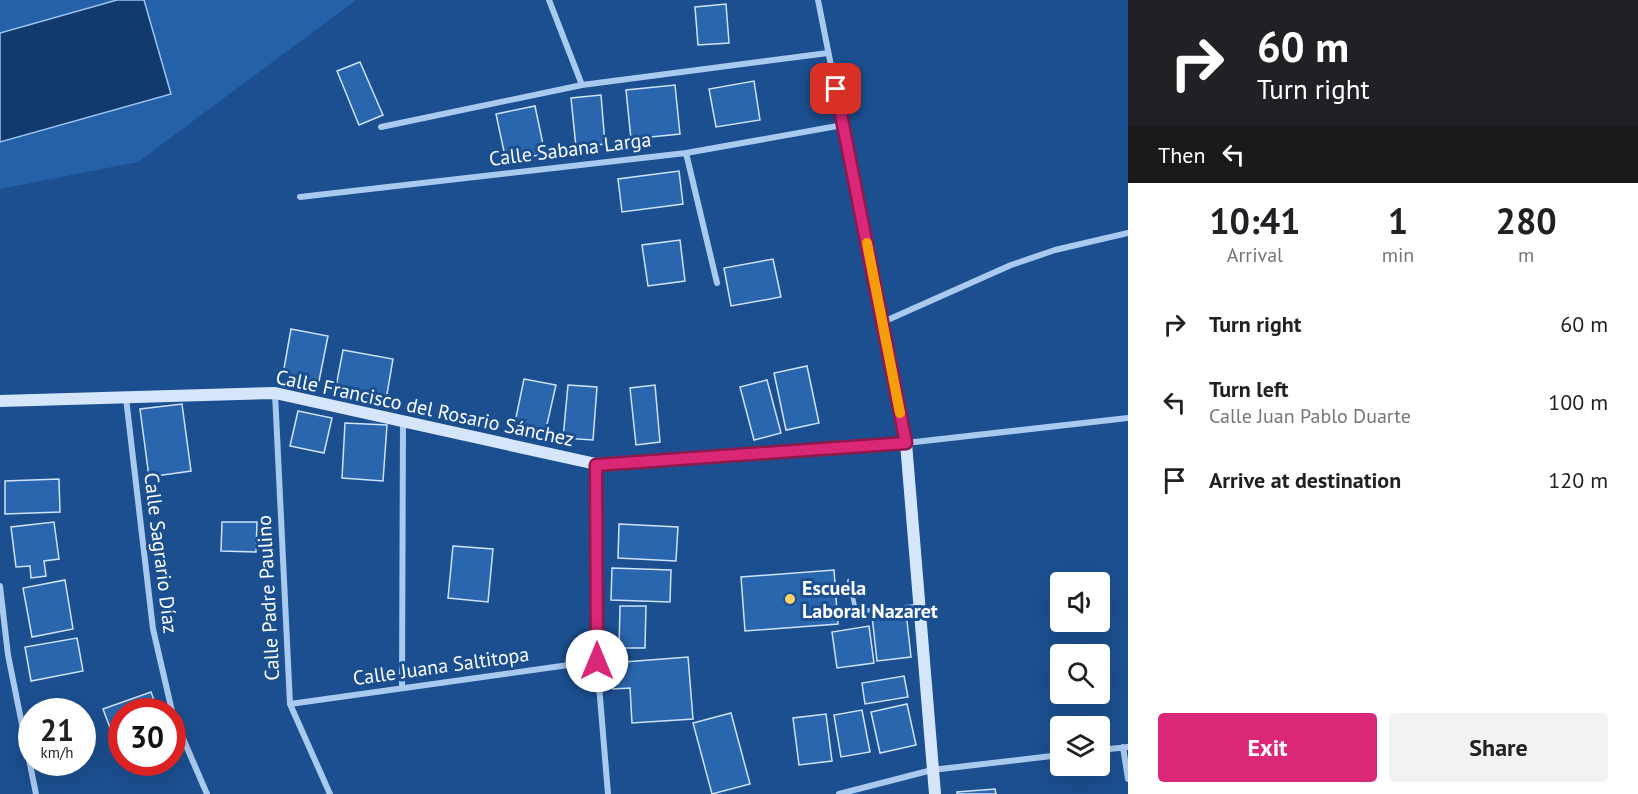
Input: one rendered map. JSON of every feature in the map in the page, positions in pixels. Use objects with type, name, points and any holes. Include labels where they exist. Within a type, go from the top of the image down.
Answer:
[{"type":"street","points":[[549,0],[582,85]]},
{"type":"street","points":[[818,0],[906,443],[935,794]]},
{"type":"street","points":[[381,127],[582,85],[828,53]]},
{"type":"street","name":"Calle Sabana Larga","points":[[300,197],[686,153],[843,125]]},
{"type":"street","points":[[686,153],[717,283]]},
{"type":"street","points":[[882,322],[1011,265],[1054,250],[1128,233]]},
{"type":"street","name":"Calle Francisco del Rosario Sánchez","points":[[0,401],[275,393],[596,465],[906,443],[1128,418]]},
{"type":"street","name":"Calle Padre Paulino","points":[[275,393],[290,704],[330,794]]},
{"type":"street","name":"Calle Sagrario Díaz","points":[[126,397],[153,629],[169,698]]},
{"type":"street","points":[[402,687],[404,422]]},
{"type":"street","points":[[596,465],[597,661],[608,794]]},
{"type":"street","points":[[0,586],[8,655],[36,794]]},
{"type":"street","name":"Calle Juana Saltitopa","points":[[290,704],[597,661]]},
{"type":"street","name":"Calle Sagrario Díaz","points":[[186,745],[207,794]]},
{"type":"street","points":[[1110,749],[1126,747],[1128,779]]},
{"type":"street","points":[[839,794],[932,770],[1050,756]]},
{"type":"lane","points":[[849,581],[855,607],[861,611],[919,606]]},
{"type":"shaded area","points":[[0,0],[356,0],[138,162],[0,189]]},
{"type":"shaded area","points":[[117,0],[144,0],[171,94],[0,142],[0,33]]},
{"type":"building","points":[[726,4],[729,43],[698,45],[695,7]]},
{"type":"building","points":[[360,62],[383,115],[359,125],[337,71]]},
{"type":"building","points":[[754,81],[760,120],[716,127],[709,89]]},
{"type":"building","points":[[675,85],[680,134],[631,139],[626,90]]},
{"type":"building","points":[[601,95],[605,144],[576,147],[571,98]]},
{"type":"building","points":[[535,106],[545,154],[506,161],[496,114]]},
{"type":"building","points":[[679,171],[683,204],[622,212],[618,179]]},
{"type":"building","points":[[680,240],[685,281],[648,286],[642,245]]},
{"type":"building","points":[[773,259],[781,297],[731,306],[724,268]]},
{"type":"building","points":[[291,329],[328,336],[319,381],[283,374]]},
{"type":"building","points":[[343,350],[393,359],[386,400],[335,392]]},
{"type":"building","points":[[807,366],[819,423],[786,430],[774,373]]},
{"type":"building","points":[[524,379],[556,385],[545,433],[514,427]]},
{"type":"building","points":[[767,380],[781,433],[754,440],[740,387]]},
{"type":"building","points":[[568,385],[597,387],[593,440],[563,438]]},
{"type":"building","points":[[655,385],[660,442],[636,445],[630,388]]},
{"type":"building","points":[[182,404],[191,471],[149,477],[140,409]]},
{"type":"building","points":[[298,411],[332,418],[324,453],[290,446]]},
{"type":"building","points":[[345,423],[387,425],[383,481],[342,478]]},
{"type":"building","points":[[59,479],[60,512],[5,514],[5,481]]},
{"type":"building","points":[[54,522],[59,559],[44,561],[46,576],[31,578],[30,566],[16,567],[11,527]]},
{"type":"building","points":[[222,522],[257,522],[256,552],[221,551]]},
{"type":"building","points":[[619,524],[678,527],[676,561],[618,558]]},
{"type":"building","points":[[453,546],[493,549],[488,602],[448,598]]},
{"type":"building","points":[[612,568],[671,570],[670,602],[611,600]]},
{"type":"building","points":[[834,570],[838,624],[745,631],[741,577]]},
{"type":"building","points":[[65,580],[73,629],[32,637],[23,588]]},
{"type":"building","points":[[620,606],[646,606],[645,648],[619,648]]},
{"type":"building","points":[[906,612],[911,657],[877,661],[872,616]]},
{"type":"building","points":[[869,626],[874,663],[837,668],[832,632]]},
{"type":"building","points":[[77,638],[83,671],[31,681],[25,647]]},
{"type":"building","points":[[688,657],[693,719],[632,723],[630,688],[613,689],[611,663]]},
{"type":"building","points":[[904,676],[908,697],[865,704],[862,683]]},
{"type":"building","points":[[151,692],[153,698],[134,698]]},
{"type":"building","points":[[907,704],[916,745],[880,753],[871,712]]},
{"type":"building","points":[[108,707],[108,722],[103,709]]},
{"type":"building","points":[[862,710],[870,752],[841,757],[834,715]]},
{"type":"building","points":[[731,713],[750,784],[712,794],[693,723]]},
{"type":"building","points":[[826,714],[832,761],[799,765],[793,718]]},
{"type":"building","points":[[995,789],[996,794],[957,794],[957,792]]},
{"type":"slow traffic","points":[[867,243],[900,413]]},
{"type":"place","name":"Escuela Laboral Nazaret","points":[[790,599]]},
{"type":"route","points":[[597,661],[596,465],[906,443],[836,89]]}]
